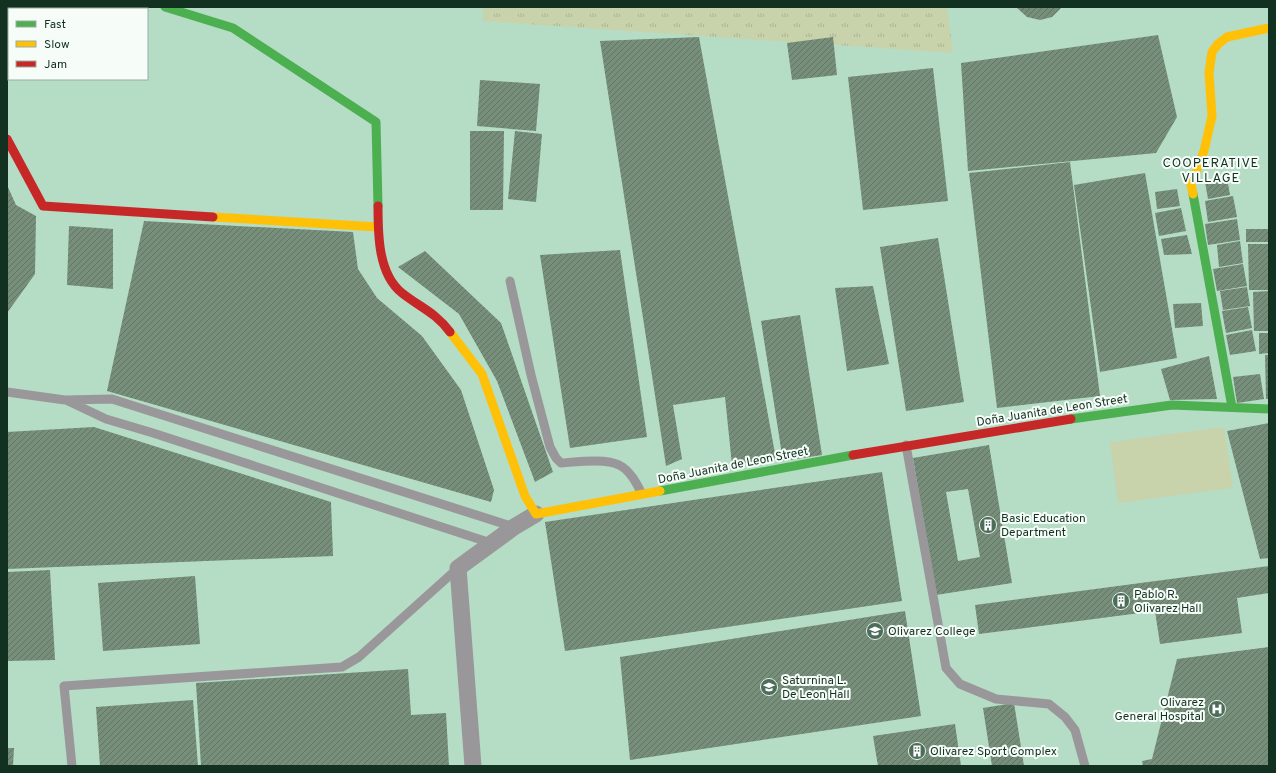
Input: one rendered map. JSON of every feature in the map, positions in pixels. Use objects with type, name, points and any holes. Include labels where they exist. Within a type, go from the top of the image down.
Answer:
[{"type":"street","points":[[165,7],[233,28],[376,122],[378,227],[384,265],[392,280],[401,292],[439,318],[482,374],[525,496],[536,514],[514,526],[458,568],[473,766]]},
{"type":"street","points":[[1232,407],[1191,185],[1204,155],[1212,114],[1209,69],[1213,51],[1227,37],[1269,28]]},
{"type":"street","points":[[7,139],[43,206],[378,227]]},
{"type":"street","name":"Doña Juanita de Leon Street","points":[[536,514],[906,445],[1172,405],[1269,409]]},
{"type":"lane","points":[[510,281],[531,375],[550,447],[556,458],[561,463],[604,462],[618,464],[637,484],[642,494]]},
{"type":"lane","points":[[7,392],[65,400],[112,399],[514,526]]},
{"type":"lane","points":[[65,400],[106,419],[491,543]]},
{"type":"lane","points":[[906,445],[946,668],[960,684],[996,699],[1049,704],[1065,716],[1075,730],[1085,766]]},
{"type":"lane","points":[[72,766],[64,686],[342,667],[360,656],[458,568]]},
{"type":"green space","points":[[483,7],[947,7],[953,53],[483,21]]},
{"type":"green space","points":[[1224,427],[1233,488],[1118,503],[1110,442]]},
{"type":"building","points":[[1016,7],[1062,7],[1052,17],[1040,20],[1027,17]]},
{"type":"building","points":[[1158,35],[1177,117],[1156,153],[968,171],[961,63]]},
{"type":"building","points":[[699,37],[776,459],[732,465],[725,397],[673,405],[682,459],[666,466],[600,41]]},
{"type":"building","points":[[833,37],[837,75],[792,80],[787,43]]},
{"type":"building","points":[[933,68],[948,201],[863,210],[848,77]]},
{"type":"building","points":[[480,80],[540,84],[536,131],[477,126]]},
{"type":"building","points":[[470,131],[504,131],[503,210],[470,210]]},
{"type":"building","points":[[515,131],[542,134],[536,202],[508,199]]},
{"type":"building","points":[[1070,162],[1100,396],[997,408],[969,173]]},
{"type":"building","points":[[1145,173],[1177,358],[1100,372],[1074,185]]},
{"type":"building","points":[[1227,178],[1230,195],[1208,199],[1205,182]]},
{"type":"building","points":[[7,185],[16,205],[36,216],[35,274],[7,313]]},
{"type":"building","points":[[1177,189],[1180,206],[1157,209],[1155,192]]},
{"type":"building","points":[[1233,196],[1237,217],[1208,222],[1205,201]]},
{"type":"building","points":[[1181,208],[1186,231],[1159,236],[1155,213]]},
{"type":"building","points":[[1237,219],[1240,240],[1208,245],[1205,224]]},
{"type":"building","points":[[144,221],[353,232],[358,269],[377,298],[422,336],[461,390],[494,490],[491,502],[107,391]]},
{"type":"building","points":[[69,226],[113,229],[113,289],[67,285]]},
{"type":"building","points":[[1246,229],[1269,229],[1269,242],[1246,242]]},
{"type":"building","points":[[1187,235],[1192,254],[1164,255],[1161,239]]},
{"type":"building","points":[[938,238],[964,402],[906,411],[880,247]]},
{"type":"building","points":[[1240,241],[1243,263],[1219,267],[1217,245]]},
{"type":"building","points":[[1248,244],[1269,244],[1269,290],[1249,290]]},
{"type":"building","points":[[620,250],[647,437],[570,448],[540,255]]},
{"type":"building","points":[[425,251],[501,323],[553,472],[535,482],[497,381],[459,314],[398,267]]},
{"type":"building","points":[[1243,264],[1247,286],[1217,291],[1213,269]]},
{"type":"building","points":[[873,286],[889,364],[847,371],[835,288]]},
{"type":"building","points":[[1247,287],[1250,306],[1223,310],[1220,291]]},
{"type":"building","points":[[1269,291],[1269,331],[1254,331],[1253,292]]},
{"type":"building","points":[[1201,303],[1203,326],[1175,328],[1173,304]]},
{"type":"building","points":[[1248,307],[1252,328],[1226,333],[1222,311]]},
{"type":"building","points":[[800,315],[822,455],[783,461],[761,321]]},
{"type":"building","points":[[1252,330],[1256,351],[1230,355],[1226,335]]},
{"type":"building","points":[[1259,333],[1269,333],[1269,353],[1259,354]]},
{"type":"building","points":[[1265,355],[1269,355],[1269,399],[1266,399]]},
{"type":"building","points":[[1209,356],[1217,399],[1170,400],[1161,369]]},
{"type":"building","points":[[1260,374],[1264,399],[1237,403],[1233,377]]},
{"type":"building","points":[[1269,423],[1269,558],[1260,559],[1227,431]]},
{"type":"building","points":[[94,427],[331,502],[333,556],[7,569],[7,432]]},
{"type":"building","name":"Basic Education Department","points":[[989,445],[1012,583],[936,595],[913,458]],"holes":[[[968,489],[980,557],[958,561],[946,492]]]},
{"type":"building","points":[[882,472],[902,601],[565,651],[545,522]]},
{"type":"building","name":"Pablo R. Olivarez Hall","points":[[1269,566],[1269,593],[1237,598],[1242,633],[1160,644],[1155,611],[979,634],[975,605]]},
{"type":"building","points":[[50,570],[55,660],[7,661],[7,572]]},
{"type":"building","points":[[195,576],[200,644],[103,651],[98,583]]},
{"type":"building","name":"Saturnina L. De Leon Hall","points":[[905,611],[921,716],[630,760],[620,657]]},
{"type":"building","name":"Olivarez General Hospital","points":[[1269,647],[1269,766],[1143,766],[1142,761],[1152,759],[1177,659]]},
{"type":"building","points":[[408,669],[411,715],[446,713],[449,766],[201,766],[196,683]]},
{"type":"building","points":[[193,700],[198,766],[100,766],[96,707]]},
{"type":"building","points":[[1014,703],[1024,766],[992,766],[983,708]]},
{"type":"building","name":"Olivarez Sport Complex","points":[[955,724],[961,766],[878,766],[873,736]]},
{"type":"building","points":[[7,748],[14,748],[13,766],[7,766]]},
{"type":"traffic: fast","points":[[165,7],[233,28],[376,122],[378,206]]},
{"type":"traffic: fast","points":[[1193,194],[1232,407]]},
{"type":"traffic: fast","points":[[1071,419],[1172,405],[1269,409]]},
{"type":"traffic: fast","points":[[660,491],[853,455]]},
{"type":"traffic: slow","points":[[1193,194],[1191,185],[1204,151],[1212,116],[1209,73],[1212,52],[1218,44],[1227,37],[1269,28]]},
{"type":"traffic: slow","points":[[213,217],[378,227]]},
{"type":"traffic: slow","points":[[450,332],[482,374],[525,496],[536,514],[660,491]]},
{"type":"traffic: jam","points":[[7,139],[43,206],[213,217]]},
{"type":"traffic: jam","points":[[378,206],[379,241],[384,265],[388,275],[394,285],[402,293],[433,315],[450,332]]},
{"type":"traffic: jam","points":[[853,455],[1071,419]]},
{"type":"place","name":"Basic Education Department","points":[[988,525]]},
{"type":"place","name":"Pablo R. Olivarez Hall","points":[[1121,601]]},
{"type":"place","name":"Olivarez College","points":[[875,631]]},
{"type":"place","name":"Saturnina L. De Leon Hall","points":[[769,687]]},
{"type":"place","name":"Olivarez General Hospital","points":[[1217,709]]},
{"type":"place","name":"Olivarez Sport Complex","points":[[917,751]]},
{"type":"district","name":"COOPERATIVE VILLAGE","points":[[1211,170]]}]
